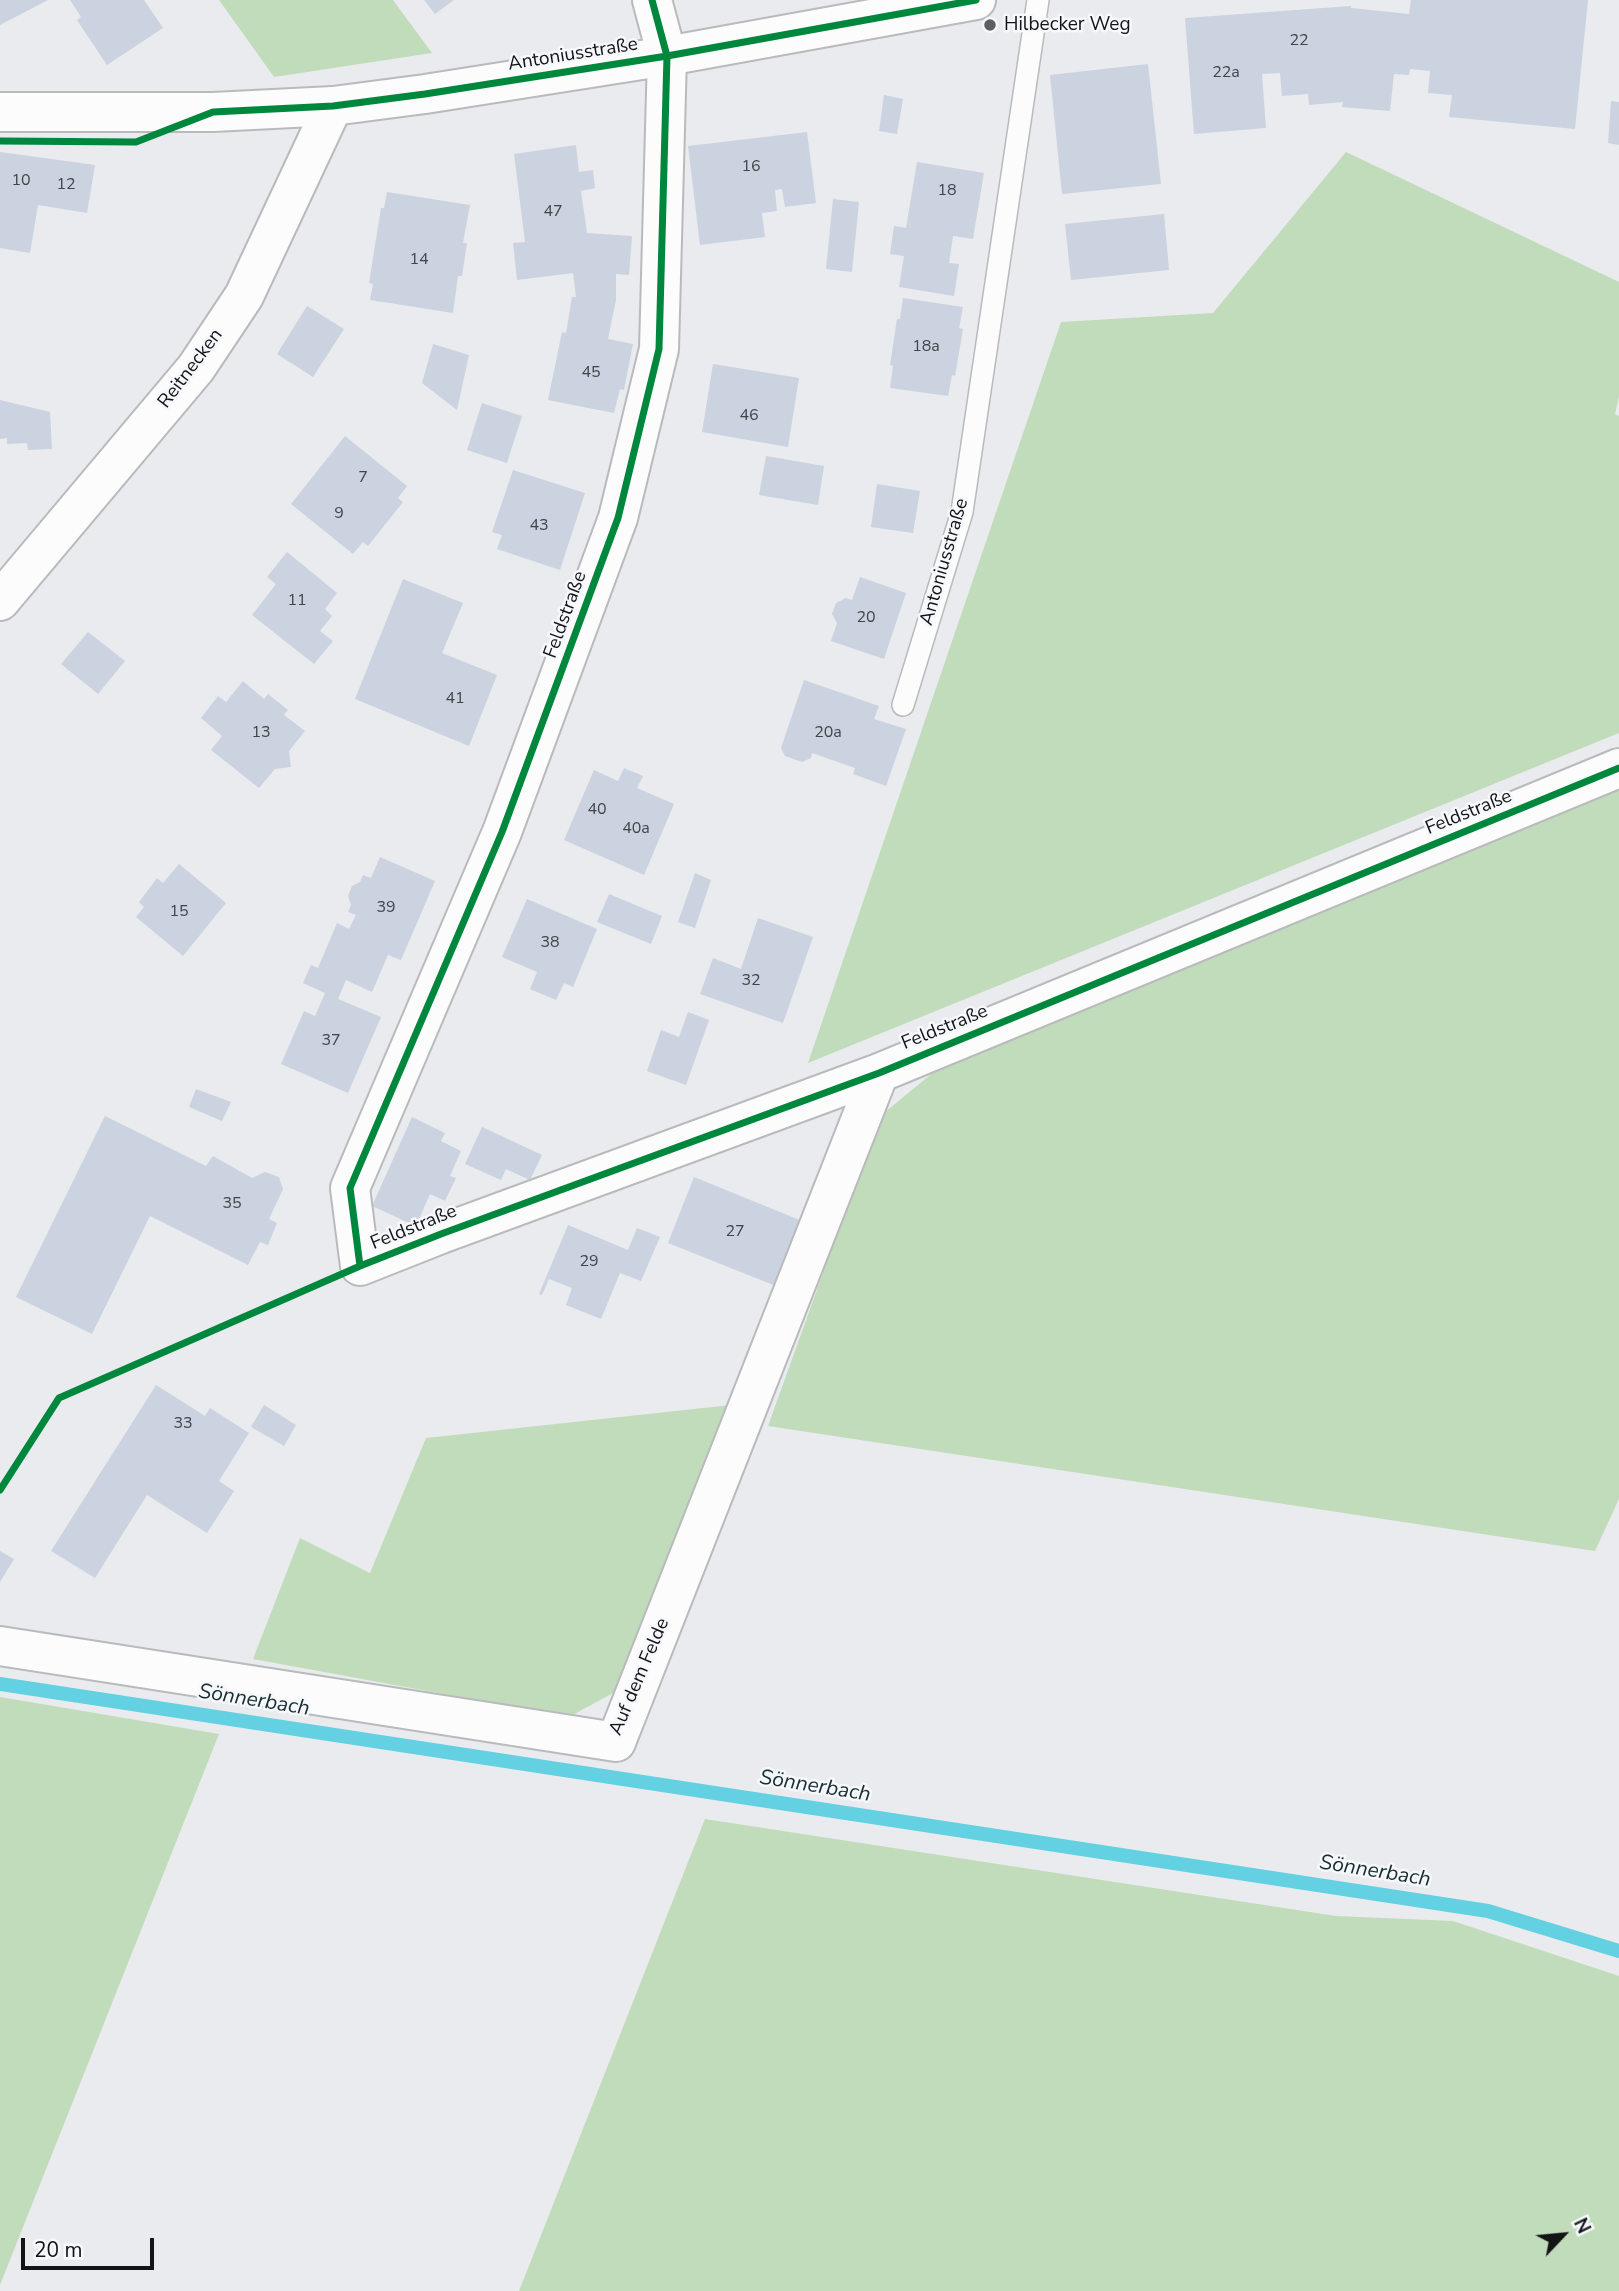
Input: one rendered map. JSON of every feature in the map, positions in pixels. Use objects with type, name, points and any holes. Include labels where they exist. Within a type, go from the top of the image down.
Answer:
[{"type":"street","points":[[652,0],[667,56]]},
{"type":"street","name":"Antoniusstraße","points":[[0,112],[213,112],[333,106],[667,56],[976,0]]},
{"type":"street","name":"Feldstraße","points":[[667,56],[659,349],[618,519],[502,832],[351,1188],[360,1266],[879,1073],[1619,768]]},
{"type":"street","name":"Reitnecken","points":[[0,601],[196,368],[244,296],[333,106]]},
{"type":"street","name":"Auf dem Felde","points":[[0,1646],[616,1742],[879,1073]]},
{"type":"lane","name":"Antoniusstraße","points":[[903,705],[962,512],[1038,0]]},
{"type":"green space","points":[[219,0],[393,0],[432,53],[274,77]]},
{"type":"green space","points":[[1346,152],[1619,282],[1619,396],[1615,414],[1619,416],[1619,733],[808,1063],[1061,322],[1213,313]]},
{"type":"green space","points":[[1619,785],[1619,1499],[1595,1551],[768,1426],[879,1117],[935,1071]]},
{"type":"green space","points":[[731,1405],[626,1686],[569,1717],[253,1659],[300,1538],[370,1573],[426,1438]]},
{"type":"green space","points":[[0,1697],[219,1734],[0,2285]]},
{"type":"green space","points":[[705,1819],[1336,1916],[1453,1921],[1619,1976],[1619,2291],[519,2291]]},
{"type":"building","points":[[0,0],[48,0],[0,25]]},
{"type":"building","points":[[70,0],[144,0],[163,28],[107,65],[77,20],[81,17]]},
{"type":"building","points":[[424,0],[454,0],[435,14]]},
{"type":"building","points":[[1411,0],[1588,0],[1575,129],[1449,117],[1452,95],[1428,93],[1430,71],[1410,69],[1409,75],[1394,74],[1390,111],[1342,107],[1343,102],[1309,105],[1308,94],[1282,96],[1280,73],[1262,74],[1266,128],[1194,134],[1185,18],[1351,6],[1409,14]]},
{"type":"building","points":[[1148,64],[1161,184],[1062,194],[1050,75]]},
{"type":"building","points":[[884,95],[903,99],[897,134],[879,131]]},
{"type":"building","points":[[1611,101],[1619,102],[1619,145],[1608,143]]},
{"type":"building","points":[[807,132],[816,203],[785,207],[782,189],[775,190],[777,211],[762,213],[765,237],[700,245],[688,146]]},
{"type":"building","points":[[576,145],[579,172],[593,170],[595,188],[581,191],[587,233],[632,236],[629,275],[616,274],[616,300],[608,339],[633,344],[624,390],[620,389],[614,413],[548,400],[562,332],[566,333],[572,297],[576,297],[573,273],[517,280],[513,243],[525,242],[514,154]]},
{"type":"building","points":[[0,152],[95,165],[87,213],[38,205],[30,253],[0,248]]},
{"type":"building","points":[[917,162],[984,173],[973,239],[953,236],[949,263],[959,264],[954,296],[899,287],[904,256],[890,254],[894,226],[906,228]]},
{"type":"building","points":[[387,192],[470,205],[463,243],[467,243],[462,276],[458,276],[453,313],[370,300],[373,284],[369,283],[381,208],[384,208]]},
{"type":"building","points":[[833,199],[859,202],[852,272],[826,269]]},
{"type":"building","points":[[1164,214],[1169,270],[1071,280],[1065,224]]},
{"type":"building","points":[[903,298],[963,307],[959,328],[963,329],[955,376],[952,375],[948,396],[890,388],[893,366],[890,365]]},
{"type":"building","points":[[307,306],[344,329],[313,377],[277,354]]},
{"type":"building","points":[[433,344],[469,355],[457,410],[422,383]]},
{"type":"building","points":[[713,364],[799,378],[788,447],[702,432]]},
{"type":"building","points":[[0,400],[50,412],[52,449],[28,450],[27,443],[7,444],[7,438],[0,439]]},
{"type":"building","points":[[482,403],[522,416],[507,463],[467,450]]},
{"type":"building","points":[[345,436],[407,486],[398,498],[403,502],[368,546],[363,542],[353,554],[291,504]]},
{"type":"building","points":[[766,456],[824,466],[818,505],[759,495]]},
{"type":"building","points":[[513,470],[585,493],[560,570],[497,549],[502,535],[492,532]]},
{"type":"building","points":[[877,484],[920,491],[913,533],[871,527]]},
{"type":"building","points":[[287,552],[337,593],[325,609],[332,616],[320,631],[333,641],[314,664],[252,615],[276,584],[267,577]]},
{"type":"building","points":[[860,577],[906,593],[884,659],[831,641],[837,623],[832,614],[836,603],[846,598],[852,600]]},
{"type":"building","points":[[403,579],[463,603],[442,653],[497,675],[469,746],[355,699]]},
{"type":"building","points":[[88,632],[125,661],[98,694],[61,664]]},
{"type":"building","points":[[804,680],[879,706],[874,719],[906,729],[886,786],[853,774],[855,768],[812,753],[811,758],[802,762],[785,756],[781,748]]},
{"type":"building","points":[[243,681],[264,699],[268,694],[288,710],[284,715],[305,731],[289,751],[291,767],[275,769],[259,788],[211,750],[222,736],[201,718],[218,696],[226,702]]},
{"type":"building","points":[[624,768],[643,776],[637,788],[674,804],[644,875],[564,840],[594,770],[618,781]]},
{"type":"building","points":[[380,857],[435,881],[401,960],[388,955],[372,992],[346,980],[338,999],[381,1017],[348,1093],[281,1064],[304,1011],[315,1016],[325,993],[303,983],[311,965],[318,968],[337,923],[349,929],[356,915],[348,912],[351,905],[348,896],[352,886],[360,882],[363,875],[371,878]]},
{"type":"building","points":[[179,864],[226,903],[183,956],[136,917],[144,907],[139,902],[157,878],[163,883]]},
{"type":"building","points":[[695,873],[711,880],[695,928],[678,922]]},
{"type":"building","points":[[609,894],[662,916],[651,944],[597,922]]},
{"type":"building","points":[[527,899],[597,929],[573,987],[564,983],[556,1000],[530,989],[537,972],[502,957]]},
{"type":"building","points":[[758,918],[813,937],[783,1023],[700,994],[713,958],[741,969]]},
{"type":"building","points":[[688,1012],[709,1020],[686,1085],[647,1071],[661,1030],[679,1037]]},
{"type":"building","points":[[196,1089],[231,1102],[222,1121],[189,1107]]},
{"type":"building","points":[[105,1116],[206,1166],[213,1156],[252,1178],[265,1172],[279,1177],[283,1189],[269,1219],[277,1223],[268,1245],[260,1242],[248,1265],[150,1216],[92,1334],[16,1297]]},
{"type":"building","points":[[412,1117],[445,1133],[441,1141],[461,1151],[450,1176],[456,1178],[445,1201],[430,1194],[416,1226],[372,1206]]},
{"type":"building","points":[[482,1127],[542,1155],[530,1180],[506,1169],[501,1180],[465,1164]]},
{"type":"building","points":[[694,1177],[802,1221],[776,1286],[668,1243]]},
{"type":"building","points":[[568,1225],[628,1250],[637,1228],[660,1237],[641,1281],[620,1273],[601,1319],[566,1305],[572,1288],[549,1279],[542,1295],[539,1294]]},
{"type":"building","points":[[156,1385],[205,1416],[210,1408],[249,1433],[219,1481],[234,1491],[207,1533],[147,1495],[95,1578],[51,1551]]},
{"type":"building","points":[[264,1405],[296,1425],[284,1446],[251,1427]]},
{"type":"building","points":[[0,1551],[14,1559],[0,1582]]},
{"type":"waterway","name":"Sönnerbach","points":[[0,1684],[1488,1911],[1619,1951]]},
{"type":"cycle path","points":[[360,1266],[350,1188],[502,832],[618,518],[659,349],[667,56],[652,0]]},
{"type":"cycle path","points":[[0,141],[136,142],[213,112],[333,106],[425,94],[667,56],[976,0]]},
{"type":"cycle path","points":[[0,1490],[59,1398],[360,1266],[879,1073],[1619,768]]},
{"type":"place","name":"Hilbecker Weg","points":[[990,25]]}]
